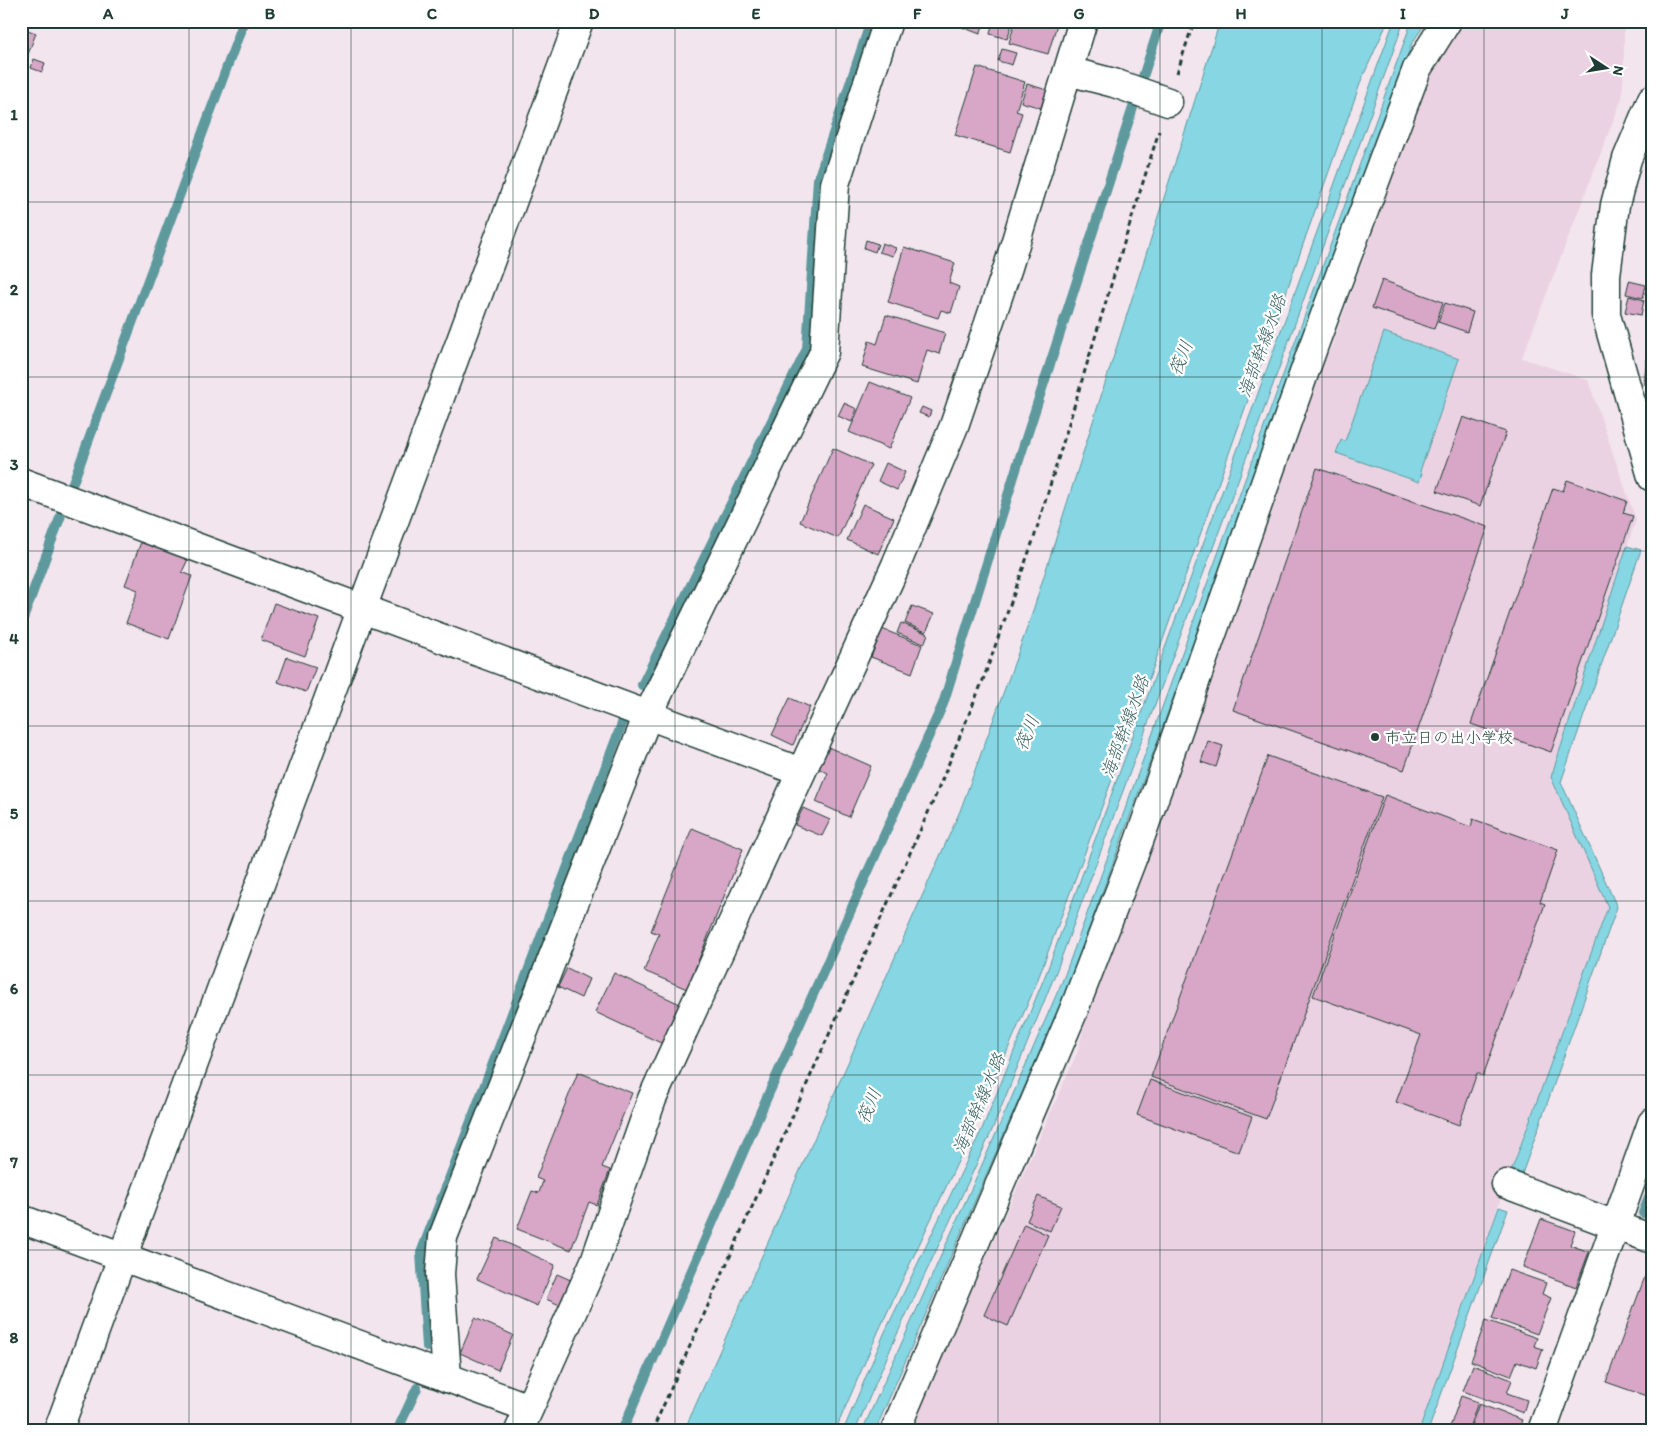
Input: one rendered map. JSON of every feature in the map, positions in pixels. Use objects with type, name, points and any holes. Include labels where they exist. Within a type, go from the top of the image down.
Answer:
[{"type":"street","points":[[58,1431],[579,21]]},
{"type":"street","points":[[447,1378],[440,1274],[443,1237],[648,715],[824,352],[835,184],[888,21]]},
{"type":"street","points":[[21,1219],[447,1378],[524,1419],[594,1261],[652,1099],[896,565],[954,426],[1008,268],[1083,21]]},
{"type":"street","points":[[895,1431],[1073,1012],[1139,841],[1315,342],[1410,87],[1417,69],[1446,21]]},
{"type":"street","points":[[1068,71],[1160,98]]},
{"type":"street","points":[[1652,99],[1627,159],[1615,205],[1606,275],[1606,315],[1652,477]]},
{"type":"street","points":[[21,482],[801,772]]},
{"type":"street","points":[[1542,1431],[1652,1123]]},
{"type":"street","points":[[1506,1184],[1652,1239]]},
{"type":"path","points":[[652,1431],[935,797],[983,680],[1034,538],[1114,275],[1160,98],[1194,21]]},
{"type":"shaded area","name":"市立日の出小学校","points":[[1462,21],[1620,21],[1624,26],[1622,98],[1522,358],[1588,380],[1636,520],[1551,776],[1608,907],[1506,1184],[1419,1431],[911,1431],[928,1388],[1077,1053],[1101,964],[1313,369],[1330,350],[1428,76]]},
{"type":"water","points":[[1220,21],[1388,21],[1361,81],[1143,696],[1035,987],[976,1123],[879,1330],[835,1431],[684,1431],[960,811],[1030,620]]},
{"type":"water","points":[[1394,21],[1404,21],[1261,418],[1056,972],[990,1135],[894,1341],[855,1431],[843,1431],[884,1334],[982,1129],[1047,971]]},
{"type":"water","points":[[1413,21],[1427,21],[1412,43],[1067,989],[875,1431],[862,1431],[1064,977]]},
{"type":"water","points":[[1384,332],[1459,359],[1420,471],[1422,473],[1419,482],[1336,453],[1341,440],[1345,441]]},
{"type":"water","points":[[1627,546],[1641,550],[1561,782],[1617,907],[1522,1174],[1512,1169],[1608,907],[1551,777]]},
{"type":"water","points":[[1499,1207],[1508,1210],[1428,1431],[1419,1431]]},
{"type":"building","points":[[23,21],[38,21],[37,26]]},
{"type":"building","points":[[946,21],[985,21],[980,34]]},
{"type":"building","points":[[993,21],[1013,21],[1007,39],[990,34]]},
{"type":"building","points":[[1015,21],[1058,21],[1048,54],[1009,43]]},
{"type":"building","points":[[21,28],[36,33],[24,65],[21,64]]},
{"type":"building","points":[[1002,49],[1016,53],[1012,65],[998,61]]},
{"type":"building","points":[[34,59],[45,63],[42,72],[31,68]]},
{"type":"building","points":[[977,67],[1025,82],[1016,111],[1022,113],[1010,152],[955,135]]},
{"type":"building","points":[[1027,84],[1047,90],[1041,108],[1021,102]]},
{"type":"building","points":[[866,240],[878,244],[875,252],[864,248]]},
{"type":"building","points":[[882,243],[896,248],[893,256],[879,252]]},
{"type":"building","points":[[904,247],[955,263],[949,283],[959,287],[951,313],[941,310],[938,318],[888,302]]},
{"type":"building","points":[[1382,280],[1443,302],[1434,329],[1372,308]]},
{"type":"building","points":[[1629,281],[1646,285],[1643,298],[1626,294]]},
{"type":"building","points":[[1629,296],[1644,300],[1641,315],[1625,312]]},
{"type":"building","points":[[1445,303],[1473,312],[1467,332],[1438,322]]},
{"type":"building","points":[[886,315],[945,333],[939,354],[927,350],[917,384],[862,367],[869,341],[877,344]]},
{"type":"building","points":[[1647,353],[1652,354],[1652,385],[1644,384]]},
{"type":"building","points":[[870,382],[910,398],[889,449],[849,432]]},
{"type":"building","points":[[844,403],[857,409],[852,422],[838,416]]},
{"type":"building","points":[[922,407],[931,411],[929,417],[919,413]]},
{"type":"building","points":[[1463,417],[1506,432],[1480,506],[1437,491]]},
{"type":"building","points":[[833,448],[871,465],[838,538],[800,522]]},
{"type":"building","points":[[886,463],[905,472],[897,490],[878,481]]},
{"type":"building","points":[[1317,468],[1488,527],[1404,770],[1233,710]]},
{"type":"building","points":[[1567,480],[1627,501],[1623,513],[1633,516],[1551,752],[1471,724],[1553,488],[1563,491]]},
{"type":"building","points":[[863,504],[894,518],[878,554],[847,540]]},
{"type":"building","points":[[141,542],[188,559],[182,572],[192,576],[169,639],[126,623],[138,590],[125,585]]},
{"type":"building","points":[[274,603],[319,619],[305,656],[261,640]]},
{"type":"building","points":[[912,606],[934,614],[926,632],[905,623]]},
{"type":"building","points":[[901,623],[928,634],[924,644],[897,633]]},
{"type":"building","points":[[882,629],[922,645],[912,673],[871,657]]},
{"type":"building","points":[[287,657],[316,667],[306,692],[278,682]]},
{"type":"building","points":[[790,698],[810,707],[793,745],[772,735]]},
{"type":"building","points":[[1208,741],[1223,746],[1216,767],[1201,762]]},
{"type":"building","points":[[828,747],[871,766],[849,817],[816,802],[828,773],[818,768]]},
{"type":"building","points":[[1268,756],[1382,797],[1266,1119],[1151,1077]]},
{"type":"building","points":[[1385,795],[1471,827],[1473,819],[1558,850],[1540,902],[1545,904],[1483,1076],[1477,1073],[1459,1125],[1396,1102],[1421,1035],[1313,996]]},
{"type":"building","points":[[803,808],[830,820],[822,836],[795,825]]},
{"type":"building","points":[[692,828],[743,849],[687,989],[644,971],[659,934],[651,931]]},
{"type":"building","points":[[567,968],[589,979],[581,998],[558,987]]},
{"type":"building","points":[[614,973],[682,1005],[663,1044],[595,1012]]},
{"type":"building","points":[[578,1072],[632,1093],[602,1167],[610,1170],[597,1205],[589,1202],[571,1250],[517,1229],[532,1191],[539,1193],[543,1181],[536,1178]]},
{"type":"building","points":[[1150,1080],[1252,1117],[1239,1152],[1137,1115]]},
{"type":"building","points":[[1038,1196],[1061,1206],[1050,1231],[1027,1221]]},
{"type":"building","points":[[1541,1219],[1575,1231],[1570,1245],[1589,1252],[1576,1287],[1523,1267]]},
{"type":"building","points":[[1024,1224],[1048,1235],[1008,1326],[984,1315]]},
{"type":"building","points":[[496,1238],[555,1265],[537,1306],[477,1279]]},
{"type":"building","points":[[1509,1270],[1546,1283],[1542,1294],[1551,1298],[1537,1334],[1492,1318]]},
{"type":"building","points":[[1647,1271],[1652,1273],[1652,1398],[1606,1382]]},
{"type":"building","points":[[557,1274],[573,1281],[562,1306],[546,1299]]},
{"type":"building","points":[[475,1318],[513,1335],[498,1370],[460,1353]]},
{"type":"building","points":[[1486,1320],[1537,1338],[1534,1346],[1543,1349],[1536,1368],[1517,1361],[1511,1376],[1471,1361]]},
{"type":"building","points":[[1473,1365],[1512,1380],[1507,1393],[1527,1400],[1523,1413],[1463,1391]]},
{"type":"building","points":[[1461,1396],[1478,1402],[1468,1431],[1460,1431],[1450,1427]]},
{"type":"building","points":[[1479,1404],[1522,1420],[1518,1431],[1469,1431]]},
{"type":"waterway","points":[[72,485],[244,21]]},
{"type":"waterway","points":[[642,685],[807,349],[818,179],[871,21]]},
{"type":"waterway","points":[[622,1431],[764,1104],[943,704],[1019,460],[1161,21]]},
{"type":"waterway","points":[[21,624],[64,507]]},
{"type":"waterway","points":[[427,1347],[421,1253],[623,721]]},
{"type":"waterway","points":[[1643,1213],[1652,1190]]},
{"type":"waterway","points":[[397,1431],[417,1388]]},
{"type":"place","name":"市立日の出小学校","points":[[1375,737]]},
{"type":"water label","name":"海部幹線水路","points":[[1262,346]]},
{"type":"water label","name":"筏川","points":[[1181,358]]},
{"type":"water label","name":"海部幹線水路","points":[[1125,727]]},
{"type":"water label","name":"筏川","points":[[1027,733]]},
{"type":"water label","name":"海部幹線水路","points":[[979,1104]]},
{"type":"water label","name":"筏川","points":[[869,1106]]}]
